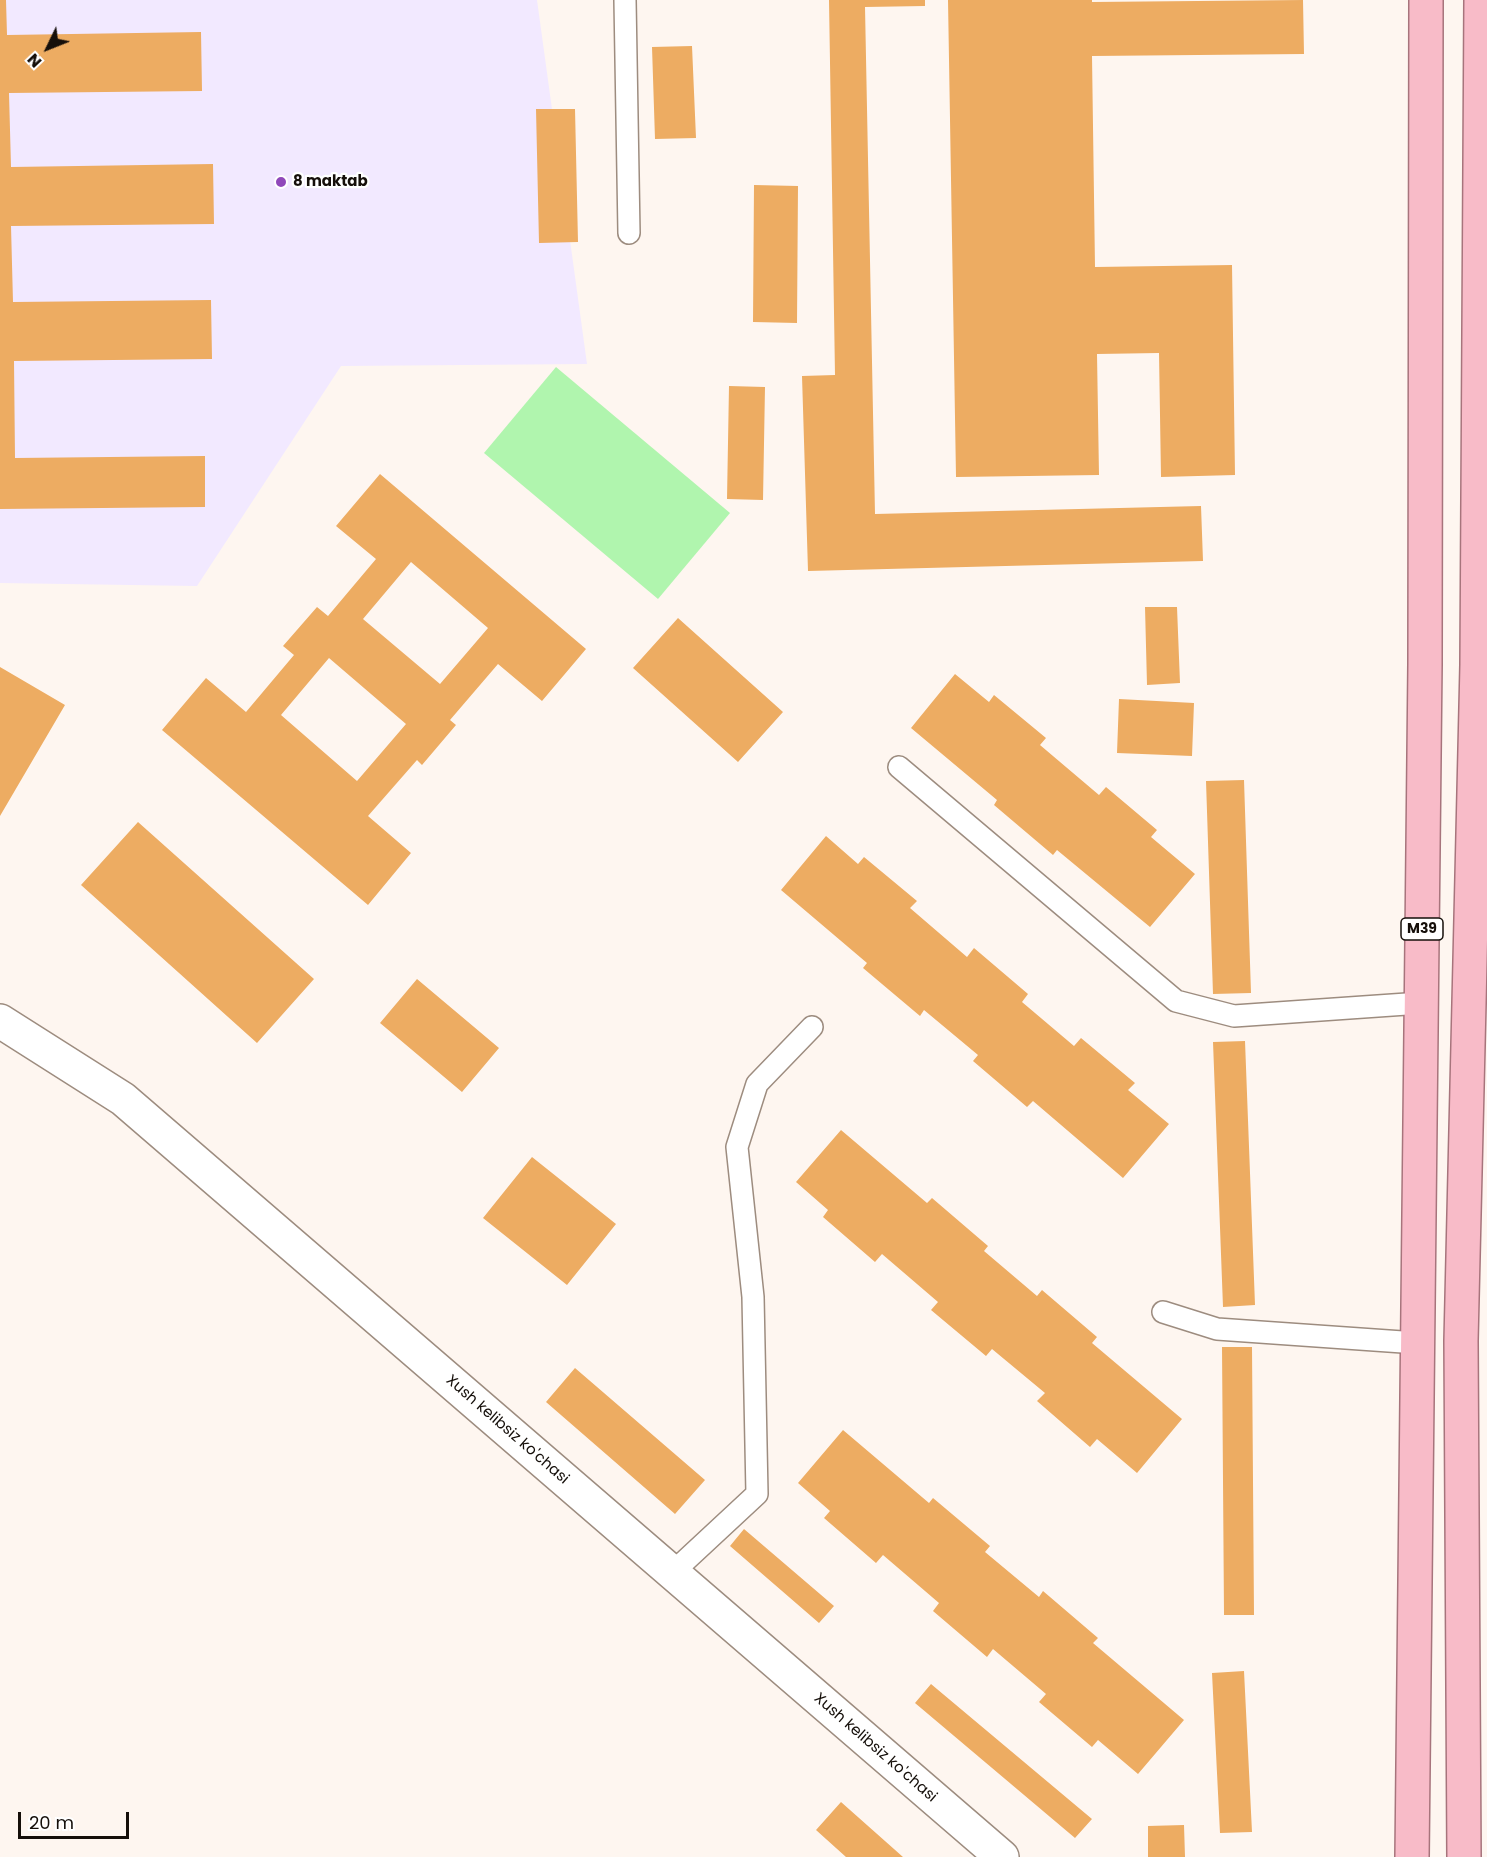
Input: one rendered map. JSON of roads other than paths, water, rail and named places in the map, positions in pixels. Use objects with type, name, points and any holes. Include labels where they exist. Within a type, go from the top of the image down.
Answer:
[{"type":"highway","name":"M39","points":[[1412,1857],[1425,640],[1425,0]]},
{"type":"highway","points":[[1464,1857],[1461,1341],[1482,499],[1481,0]]},
{"type":"street","name":"Xush kelibsiz ko'chasi","points":[[0,1021],[123,1099],[1002,1857]]},
{"type":"lane","points":[[625,0],[629,233]]},
{"type":"lane","points":[[898,767],[1176,1001],[1234,1016],[1421,1003]]},
{"type":"lane","points":[[672,1573],[757,1494],[753,1297],[737,1147],[758,1084],[812,1026]]},
{"type":"lane","points":[[1163,1312],[1216,1329],[1418,1342]]},
{"type":"place","name":"8 maktab","points":[[281,182]]}]
